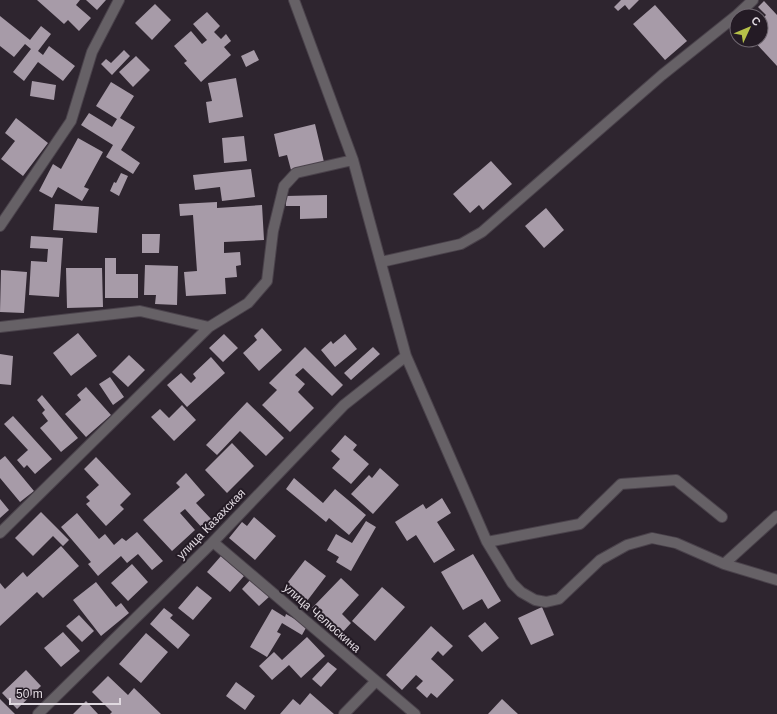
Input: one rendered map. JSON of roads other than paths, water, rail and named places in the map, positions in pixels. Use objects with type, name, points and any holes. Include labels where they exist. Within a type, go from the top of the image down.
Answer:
[{"type":"street","points":[[0,226],[70,121],[92,52],[119,0]]},
{"type":"street","points":[[294,0],[353,160],[406,356],[486,542],[512,583],[521,592],[535,600],[546,602],[560,599],[600,560],[627,545],[652,538],[676,543],[724,564],[777,580]]},
{"type":"street","points":[[381,262],[461,244],[482,232],[662,75],[737,15],[753,0]]},
{"type":"street","points":[[0,533],[209,327],[248,303],[268,281],[273,231],[284,186],[296,173],[353,160]]},
{"type":"street","points":[[0,327],[140,311],[209,327]]},
{"type":"street","name":"улица Казахская","points":[[38,714],[214,542],[344,406],[406,356]]},
{"type":"street","points":[[486,542],[580,524],[621,484],[676,480],[722,517]]},
{"type":"street","points":[[724,564],[777,516]]},
{"type":"street","name":"улица Челюскина","points":[[214,542],[415,714]]},
{"type":"street","points":[[344,714],[376,681]]}]
